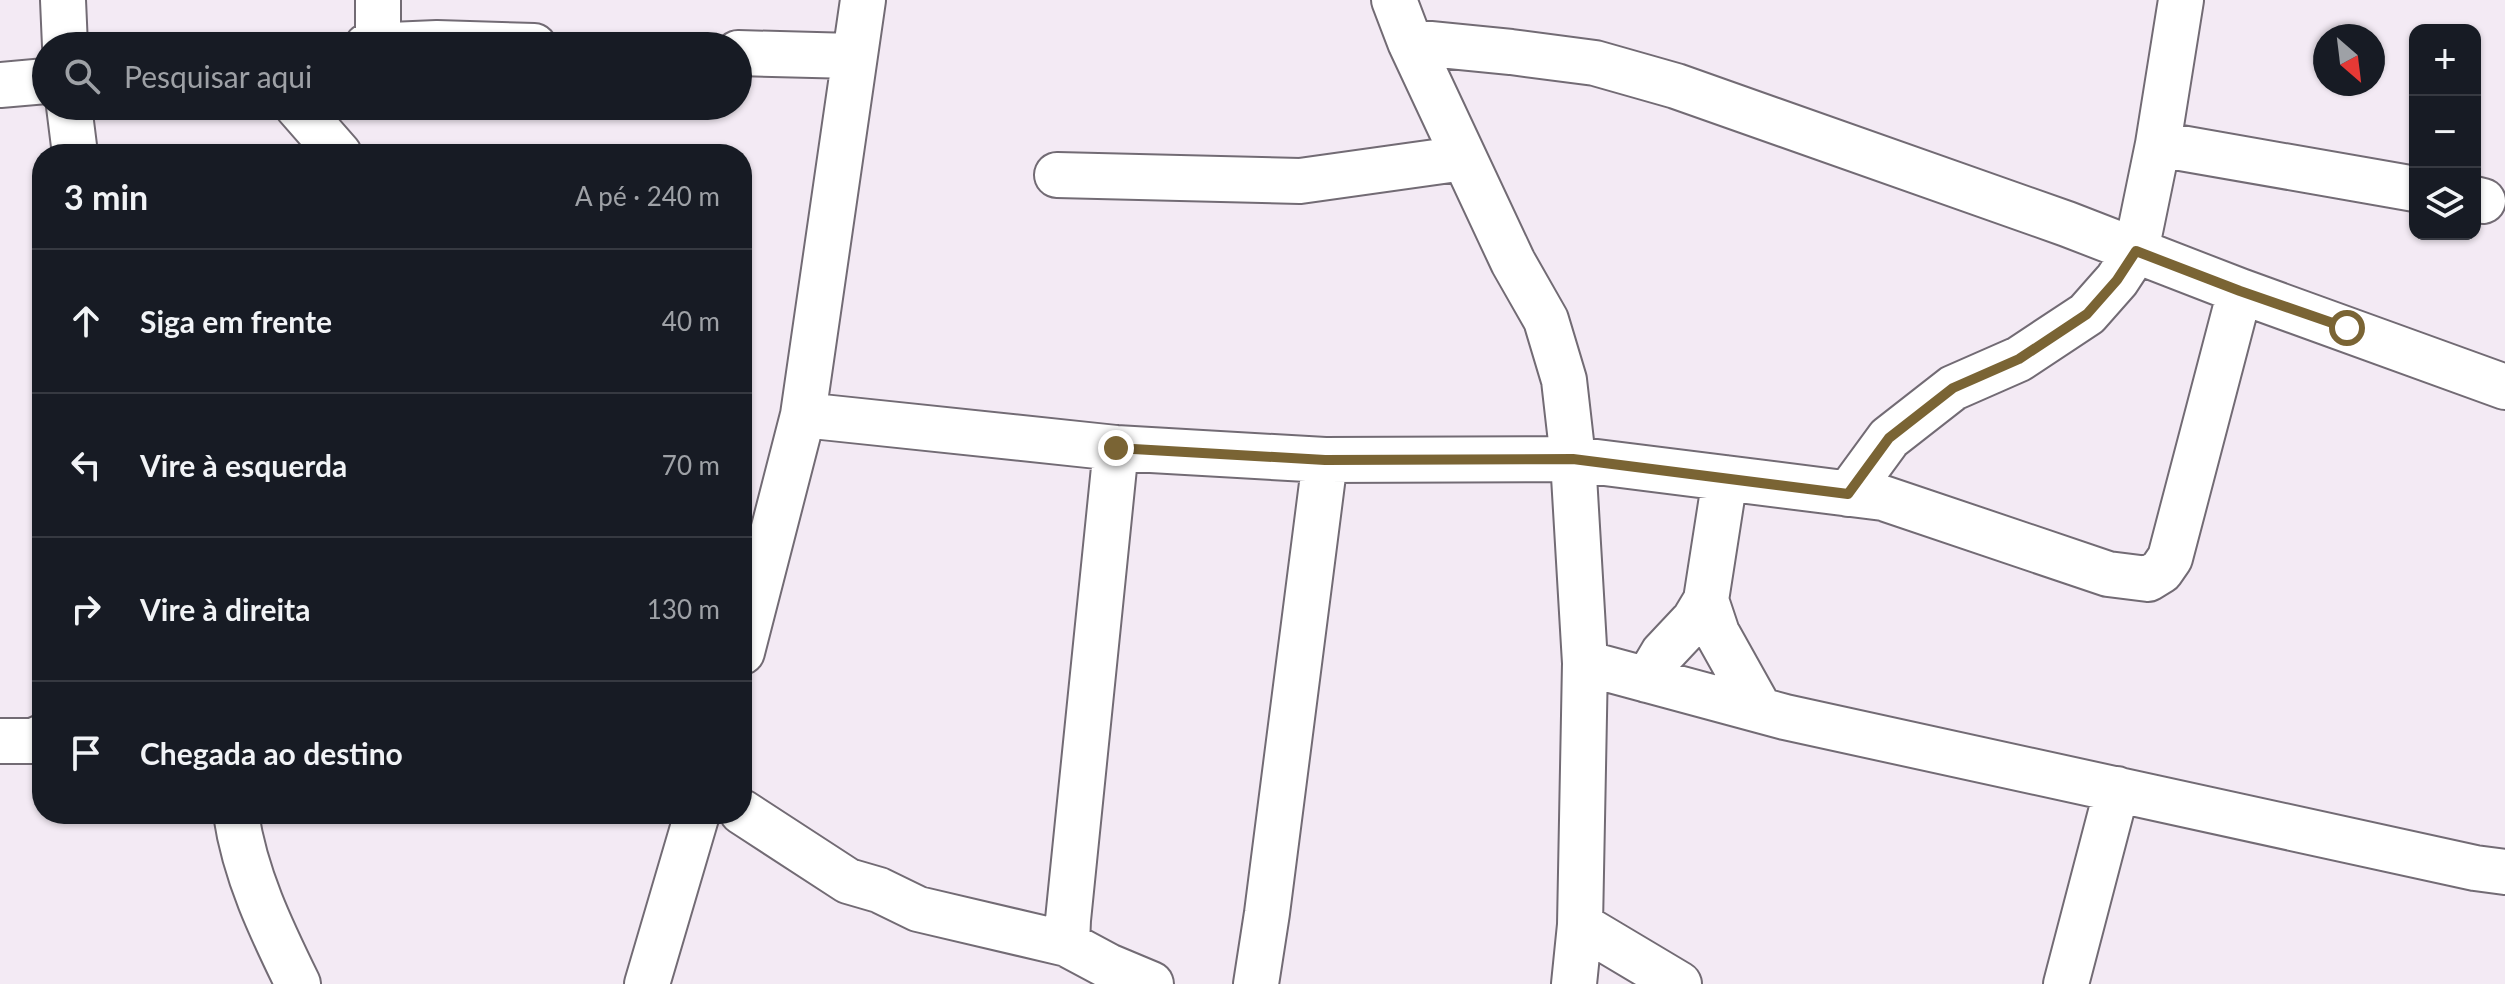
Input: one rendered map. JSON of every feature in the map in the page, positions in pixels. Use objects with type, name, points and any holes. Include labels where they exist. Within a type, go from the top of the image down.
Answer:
[{"type":"street","points":[[63,0],[64,32]]},
{"type":"street","points":[[374,32],[378,0]]},
{"type":"street","points":[[752,613],[803,415],[863,0]]},
{"type":"street","points":[[1394,0],[1410,42],[1513,262],[1546,320],[1564,380],[1573,459],[1585,663],[1580,925],[1574,984]]},
{"type":"street","points":[[1848,494],[1889,438],[1953,388],[2019,359],[2087,314],[2117,280],[2136,251],[2158,144],[2181,0]]},
{"type":"street","points":[[1410,42],[1595,63],[1635,75],[1738,108],[2505,387]]},
{"type":"street","points":[[752,53],[853,56]]},
{"type":"street","points":[[0,85],[32,82]]},
{"type":"street","points":[[71,120],[74,144]]},
{"type":"street","points":[[309,120],[330,144]]},
{"type":"street","points":[[2158,144],[2409,188]]},
{"type":"street","points":[[1057,175],[1300,181],[1464,158]]},
{"type":"street","points":[[803,415],[1116,448],[1325,460],[1573,459],[1883,498],[2108,574],[2148,579],[2161,571],[2170,558],[2240,291]]},
{"type":"street","points":[[1067,944],[1116,448]]},
{"type":"street","points":[[1256,984],[1325,460]]},
{"type":"street","points":[[1647,680],[1663,653],[1694,620],[1706,600],[1725,478]]},
{"type":"street","points":[[1706,600],[1717,633],[1760,710]]},
{"type":"street","points":[[1585,663],[1760,710],[2475,868],[2505,872]]},
{"type":"street","points":[[0,741],[32,741]]},
{"type":"street","points":[[2066,984],[2117,789]]},
{"type":"street","points":[[752,819],[848,881],[879,890],[918,909],[1067,944],[1151,984]]},
{"type":"street","points":[[237,824],[240,843],[263,912],[298,984]]},
{"type":"street","points":[[647,984],[694,824]]},
{"type":"street","points":[[1580,925],[1679,984]]},
{"type":"route","points":[[1116,448],[1325,460],[1573,459],[1848,494],[1889,438],[1953,388],[2019,359],[2087,314],[2117,280],[2136,251],[2347,328]]}]
